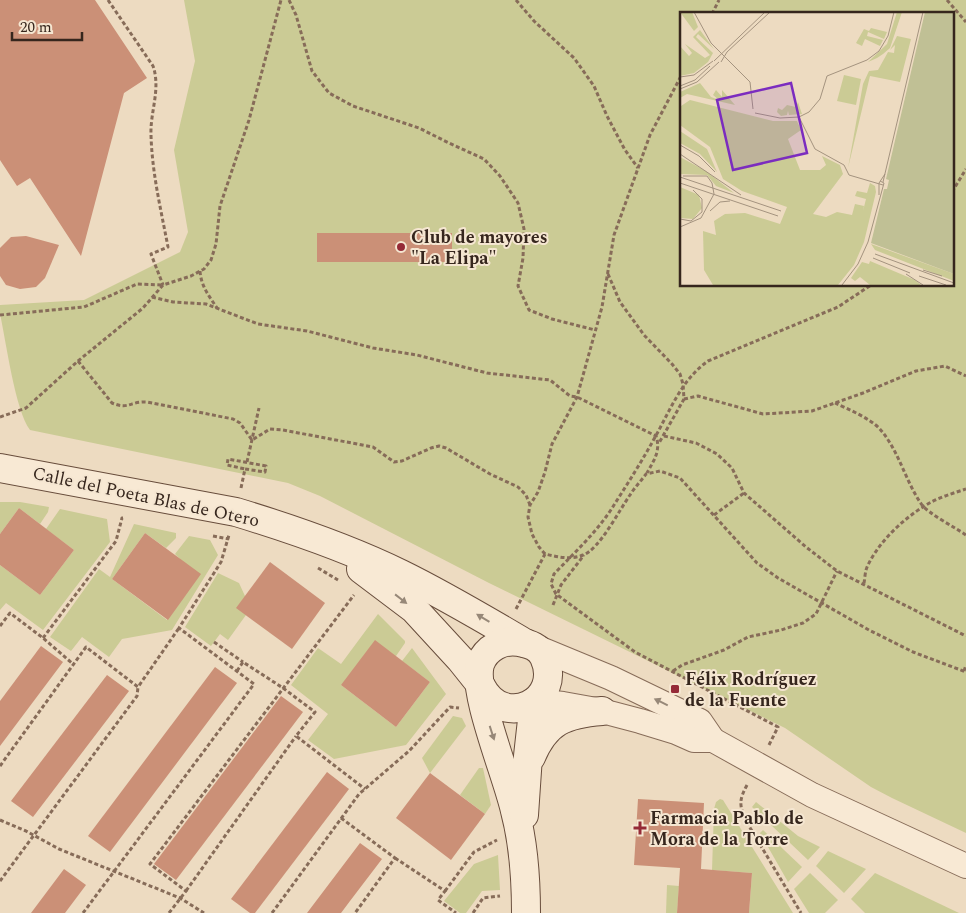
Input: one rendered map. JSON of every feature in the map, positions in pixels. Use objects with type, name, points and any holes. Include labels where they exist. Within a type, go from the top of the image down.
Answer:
[{"type":"street","name":"Calle del Poeta Blas de Otero","points":[[0,468],[236,512],[319,539],[441,594],[531,645],[544,657],[547,678],[545,689],[534,702],[523,708],[511,709],[501,707],[492,702],[482,693],[414,609],[319,539]]},
{"type":"street","name":"Calle del Poeta Blas de Otero","points":[[526,913],[526,873],[512,847],[508,783],[482,693],[479,675],[480,664],[493,647],[503,642],[514,641],[531,645]]},
{"type":"street","points":[[531,645],[611,678],[700,721],[713,740],[812,795],[966,866]]},
{"type":"street","name":"Calle del Poeta Blas de Otero","points":[[512,847],[527,768],[534,702]]},
{"type":"street","points":[[534,702],[563,704],[602,711],[676,732],[694,740],[713,740]]},
{"type":"street","name":"Calle del Poeta Blas de Otero","points":[[527,768],[533,753],[552,724],[577,713],[602,711]]},
{"type":"path","points":[[108,0],[153,66],[156,76],[150,133],[168,247],[151,254],[163,286]]},
{"type":"path","points":[[0,417],[26,408],[78,361],[143,308],[163,286],[204,269],[211,260],[214,253],[220,206],[249,120],[281,0]]},
{"type":"path","points":[[289,0],[296,15],[312,71],[329,93],[353,106],[419,128],[448,144],[484,159],[500,176],[518,203],[524,229],[523,258],[518,286],[529,310],[552,319],[595,330]]},
{"type":"path","points":[[516,0],[534,21],[574,58],[594,86],[606,116],[625,150],[638,168]]},
{"type":"path","points":[[713,12],[719,0]]},
{"type":"path","points":[[947,0],[966,22]]},
{"type":"path","points":[[584,555],[570,558],[546,554],[539,547],[532,534],[528,517],[530,504],[538,492],[543,479],[552,444],[577,397],[602,307],[614,234],[650,135],[680,78]]},
{"type":"path","points":[[954,189],[966,169]]},
{"type":"path","points":[[200,271],[200,279],[218,309]]},
{"type":"path","points":[[553,605],[561,585],[584,555],[594,548],[646,474],[656,455],[659,444],[684,399],[684,384],[680,374],[644,334],[620,302],[608,273]]},
{"type":"path","points":[[0,315],[84,307],[137,284],[163,286]]},
{"type":"path","points":[[769,745],[778,727],[635,652],[556,594],[551,584],[554,574],[602,523],[644,457],[684,384],[696,369],[708,361],[838,307],[870,286]]},
{"type":"path","points":[[152,297],[173,302],[206,304],[258,324],[307,331],[373,348],[436,359],[487,372],[550,380],[570,396],[577,397],[656,436],[659,444]]},
{"type":"path","points":[[78,361],[112,403],[125,407],[139,402],[147,402],[233,420],[240,423],[252,440]]},
{"type":"path","points":[[684,399],[698,396],[763,414],[812,411],[916,371],[945,366],[966,376]]},
{"type":"path","points":[[835,403],[878,427],[897,456],[923,507],[966,535]]},
{"type":"path","points":[[247,462],[259,408]]},
{"type":"path","points":[[252,440],[270,429],[282,430],[373,447],[394,462],[402,461],[439,446],[518,487],[526,495],[530,504]]},
{"type":"path","points":[[664,436],[696,443],[717,454],[732,468],[744,493],[798,541],[837,571],[966,636]]},
{"type":"path","points":[[228,459],[266,466],[265,472],[245,468],[227,465],[228,459]]},
{"type":"path","points":[[242,482],[245,468]]},
{"type":"path","points":[[646,474],[660,471],[680,478],[758,563],[778,578],[869,630],[913,652],[965,672],[966,665]]},
{"type":"path","points":[[864,584],[867,566],[881,546],[902,523],[923,507],[946,495],[966,490]]},
{"type":"path","points":[[714,515],[744,493]]},
{"type":"path","points":[[0,881],[137,696],[138,687],[179,628],[221,562],[236,512]]},
{"type":"path","points":[[43,638],[116,542],[122,518],[131,520]]},
{"type":"path","points":[[209,535],[236,540]]},
{"type":"path","points":[[519,602],[546,554]]},
{"type":"path","points":[[314,565],[342,583]]},
{"type":"path","points":[[673,671],[682,665],[724,650],[748,638],[803,623],[816,614],[837,571]]},
{"type":"path","points":[[186,891],[150,864],[370,575]]},
{"type":"path","points":[[0,626],[10,613],[73,664]]},
{"type":"path","points":[[83,913],[254,684],[179,628]]},
{"type":"path","points":[[169,913],[315,712],[214,642]]},
{"type":"path","points":[[0,766],[86,647],[138,687]]},
{"type":"path","points":[[236,671],[243,662]]},
{"type":"path","points":[[272,913],[341,818],[365,789],[409,751],[450,707],[482,693]]},
{"type":"path","points":[[296,736],[365,789]]},
{"type":"path","points":[[747,785],[741,796],[740,808],[801,913]]},
{"type":"path","points":[[341,818],[395,858],[445,891]]},
{"type":"path","points":[[0,820],[34,835],[59,849],[180,898],[204,913]]},
{"type":"path","points":[[497,839],[512,847]]},
{"type":"path","points":[[497,839],[512,847]]},
{"type":"path","points":[[456,913],[438,900],[474,852],[497,839]]},
{"type":"path","points":[[354,913],[395,858]]},
{"type":"path","points":[[473,913],[483,898],[504,895]]},
{"type":"green space","points":[[184,0],[966,0],[966,833],[871,787],[785,728],[489,583],[320,496],[288,483],[30,430],[15,392],[0,314],[0,305],[84,300],[180,252],[188,232],[174,150],[195,61]]},
{"type":"green space","points":[[0,502],[20,502],[49,507],[40,524],[19,508],[0,534]]},
{"type":"green space","points":[[60,509],[107,519],[110,542],[43,630],[6,603],[0,610],[0,565],[40,595],[74,550],[46,529]]},
{"type":"green space","points":[[134,524],[176,533],[176,538],[166,548],[145,533],[112,579],[167,620],[180,559],[175,554],[189,536],[210,540],[218,555],[172,630],[122,639],[109,657],[82,637],[71,651],[50,637],[99,569],[110,577]]},
{"type":"green space","points":[[218,573],[239,583],[245,596],[246,615],[228,640],[220,634],[211,646],[185,627]]},
{"type":"green space","points":[[378,614],[405,643],[396,656],[341,685],[396,727],[430,682],[402,661],[412,648],[446,694],[406,745],[334,759],[308,740],[328,714],[291,685],[318,648],[341,664]]},
{"type":"green space","points":[[453,716],[462,718],[466,726],[430,773],[422,758]]},
{"type":"green space","points":[[479,768],[483,768],[491,805],[485,814],[460,795]]},
{"type":"green space","points":[[720,799],[723,800],[793,913],[749,913],[752,873],[712,870],[714,809],[716,802]]},
{"type":"green space","points":[[756,802],[798,836],[820,847],[808,860],[752,807]]},
{"type":"green space","points":[[763,830],[802,867],[788,882],[760,833]]},
{"type":"green space","points":[[828,851],[866,869],[844,893],[816,866]]},
{"type":"green space","points":[[498,855],[500,890],[482,891],[466,913],[460,913],[444,901],[474,864]]},
{"type":"green space","points":[[810,873],[838,900],[825,913],[809,913],[794,889]]},
{"type":"green space","points":[[875,873],[959,913],[865,913],[851,899]]},
{"type":"green space","points":[[667,885],[679,886],[677,913],[666,913]]},
{"type":"building","points":[[0,0],[95,0],[147,78],[124,93],[81,256],[30,178],[17,186],[0,160]]},
{"type":"building","name":"Club de mayores \"La Elipa\"","points":[[317,233],[452,233],[452,262],[317,262]]},
{"type":"building","points":[[26,236],[59,245],[45,278],[36,287],[20,289],[6,285],[0,276],[0,248],[11,237]]},
{"type":"building","points":[[19,508],[74,550],[40,595],[0,565],[0,534]]},
{"type":"building","points":[[145,533],[201,574],[168,620],[112,579]]},
{"type":"building","points":[[270,562],[325,603],[292,649],[236,608]]},
{"type":"building","points":[[375,640],[430,682],[396,727],[341,685]]},
{"type":"building","points":[[41,646],[63,662],[0,746],[0,701]]},
{"type":"building","points":[[215,667],[237,683],[110,852],[88,836]]},
{"type":"building","points":[[107,675],[129,691],[33,817],[11,801]]},
{"type":"building","points":[[281,696],[303,712],[176,880],[154,864]]},
{"type":"building","points":[[327,772],[349,789],[255,913],[250,913],[231,899]]},
{"type":"building","points":[[430,773],[485,814],[451,860],[396,818]]},
{"type":"building","points":[[638,799],[704,803],[701,869],[752,873],[749,913],[677,913],[680,868],[634,865]]},
{"type":"building","points":[[360,843],[382,859],[341,913],[307,913]]},
{"type":"building","points":[[64,869],[86,885],[65,913],[31,913]]},
{"type":"place","name":"Club de mayores \"La Elipa\"","points":[[401,247]]},
{"type":"place","name":"Félix Rodríguez de la Fuente","points":[[675,689]]},
{"type":"place","name":"Farmacia Pablo de Mora de la Torre","points":[[640,828]]}]
